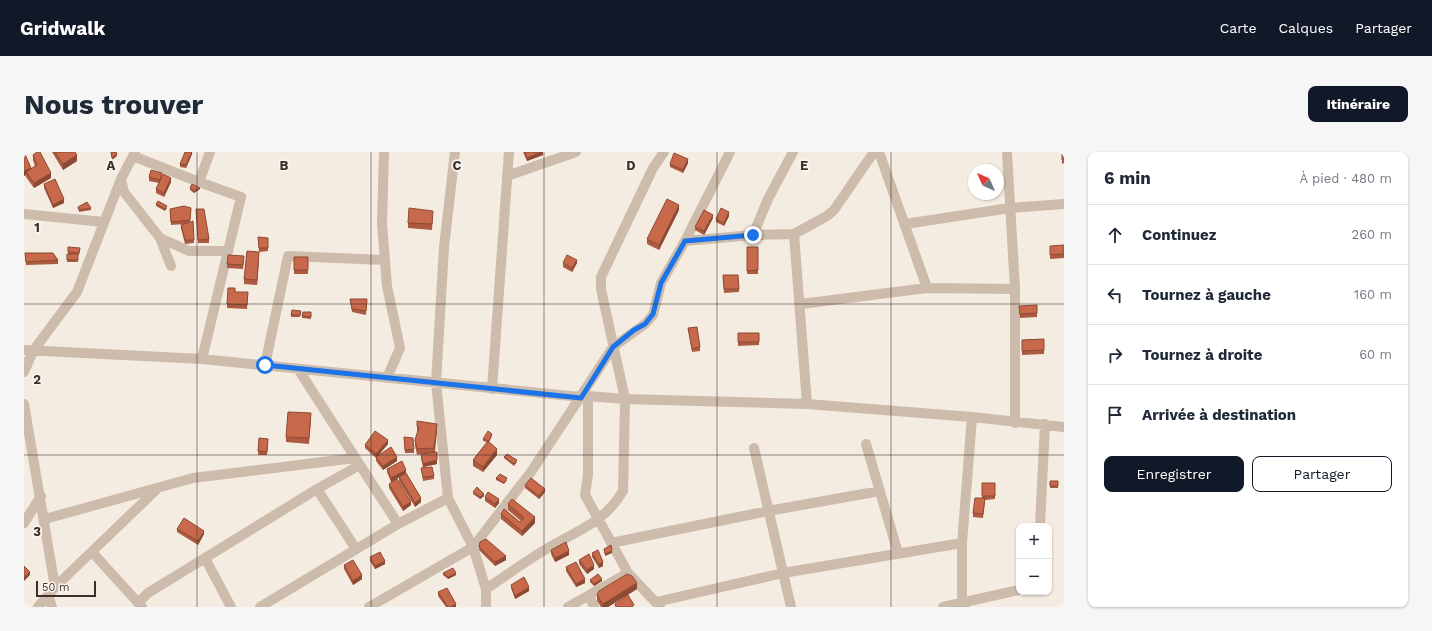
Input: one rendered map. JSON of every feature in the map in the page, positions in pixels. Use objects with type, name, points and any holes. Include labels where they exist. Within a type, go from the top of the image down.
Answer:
[{"type":"street","points":[[199,182],[210,152]]},
{"type":"street","points":[[384,152],[382,223],[387,286],[400,348],[387,378]]},
{"type":"street","points":[[455,152],[444,246],[436,383],[448,498],[473,547],[486,589],[486,607]]},
{"type":"street","points":[[492,389],[509,152]]},
{"type":"street","points":[[507,176],[576,152]]},
{"type":"street","points":[[486,589],[548,548],[599,520],[618,499],[623,491],[625,399],[601,289],[601,277],[653,168],[664,152]]},
{"type":"street","points":[[369,607],[473,547],[531,472],[584,397],[613,347],[634,330],[645,324],[653,314],[661,283],[685,241],[730,152]]},
{"type":"street","points":[[753,235],[768,199],[793,152]]},
{"type":"street","points":[[685,241],[753,235],[794,234],[827,216],[834,210],[874,152]]},
{"type":"street","points":[[879,152],[927,288]]},
{"type":"street","points":[[1006,152],[1015,290],[1015,423]]},
{"type":"street","points":[[24,372],[29,350],[77,292],[121,179],[134,154],[199,182],[241,197],[202,359]]},
{"type":"street","points":[[121,179],[124,192],[160,238],[171,266]]},
{"type":"street","points":[[905,224],[1010,208],[1064,204]]},
{"type":"street","points":[[24,214],[104,222]]},
{"type":"street","points":[[794,234],[801,304],[807,404]]},
{"type":"street","points":[[160,238],[190,251],[227,251]]},
{"type":"street","points":[[265,365],[288,256],[385,260]]},
{"type":"street","points":[[801,304],[927,288],[1015,290]]},
{"type":"street","points":[[29,350],[202,359],[584,397],[807,404],[972,417],[1015,423],[1044,424],[1064,427]]},
{"type":"street","points":[[298,369],[398,524]]},
{"type":"street","points":[[584,397],[588,475],[585,495],[628,573],[658,604],[783,573],[962,543]]},
{"type":"street","points":[[24,404],[45,519],[52,607]]},
{"type":"street","points":[[964,605],[962,543],[972,417]]},
{"type":"street","points":[[1040,523],[1044,424]]},
{"type":"street","points":[[866,444],[898,553]]},
{"type":"street","points":[[754,448],[791,607]]},
{"type":"street","points":[[45,519],[193,478],[357,462]]},
{"type":"street","points":[[92,552],[140,605],[148,593],[317,489],[357,462]]},
{"type":"street","points":[[38,607],[51,591],[157,488]]},
{"type":"street","points":[[317,489],[356,549]]},
{"type":"street","points":[[611,543],[768,511],[880,492]]},
{"type":"street","points":[[24,523],[41,496]]},
{"type":"street","points":[[260,607],[398,524],[448,498]]},
{"type":"street","points":[[206,558],[231,607]]},
{"type":"street","points":[[568,607],[628,573]]},
{"type":"street","points":[[942,607],[964,605],[1016,591]]},
{"type":"street","points":[[589,595],[594,607]]},
{"type":"building","points":[[24,152],[31,168],[24,171]]},
{"type":"building","points":[[40,152],[51,173],[34,183],[26,172],[37,165],[33,155]]},
{"type":"building","points":[[55,152],[75,152],[77,155],[63,164]]},
{"type":"building","points":[[111,152],[116,152],[117,154],[112,158]]},
{"type":"building","points":[[185,152],[192,152],[186,165],[180,164]]},
{"type":"building","points":[[525,152],[541,152],[527,158]]},
{"type":"building","points":[[1062,152],[1064,152],[1064,160],[1062,160]]},
{"type":"building","points":[[674,153],[688,159],[683,170],[670,164]]},
{"type":"building","points":[[151,170],[162,173],[160,180],[149,177]]},
{"type":"building","points":[[163,174],[171,178],[164,193],[156,189]]},
{"type":"building","points":[[55,179],[64,199],[53,205],[44,184]]},
{"type":"building","points":[[192,184],[200,188],[194,191],[190,188]]},
{"type":"building","points":[[667,199],[679,205],[659,245],[647,239]]},
{"type":"building","points":[[158,201],[167,206],[165,209],[156,204]]},
{"type":"building","points":[[87,202],[91,208],[79,210],[78,207]]},
{"type":"building","points":[[184,206],[191,208],[190,220],[171,222],[170,209]]},
{"type":"building","points":[[409,208],[433,211],[432,224],[408,223]]},
{"type":"building","points":[[721,208],[729,212],[724,223],[716,219]]},
{"type":"building","points":[[196,209],[204,209],[209,239],[198,240]]},
{"type":"building","points":[[704,210],[713,215],[704,231],[695,227]]},
{"type":"building","points":[[193,221],[194,240],[185,240],[181,225]]},
{"type":"building","points":[[258,237],[268,238],[268,248],[259,248]]},
{"type":"building","points":[[1064,245],[1064,254],[1050,255],[1050,246]]},
{"type":"building","points":[[68,247],[80,248],[79,253],[68,252]]},
{"type":"building","points":[[747,247],[758,247],[758,270],[747,271]]},
{"type":"building","points":[[247,251],[259,252],[257,280],[244,279]]},
{"type":"building","points":[[25,253],[53,253],[58,260],[26,262]]},
{"type":"building","points":[[67,254],[78,254],[78,260],[67,260]]},
{"type":"building","points":[[228,255],[244,256],[243,265],[227,264]]},
{"type":"building","points":[[567,255],[577,260],[572,268],[563,263]]},
{"type":"building","points":[[294,257],[308,257],[308,270],[294,270]]},
{"type":"building","points":[[723,275],[738,275],[739,289],[724,289]]},
{"type":"building","points":[[228,288],[235,288],[235,292],[248,292],[247,305],[227,304]]},
{"type":"building","points":[[350,299],[367,299],[366,311],[352,309]]},
{"type":"building","points":[[1037,305],[1037,313],[1020,314],[1019,306]]},
{"type":"building","points":[[292,310],[301,311],[300,315],[291,315]]},
{"type":"building","points":[[303,312],[311,312],[311,317],[302,316]]},
{"type":"building","points":[[697,327],[700,347],[692,349],[688,328]]},
{"type":"building","points":[[738,333],[759,333],[759,342],[738,342]]},
{"type":"building","points":[[1044,339],[1044,350],[1022,351],[1022,340]]},
{"type":"building","points":[[288,412],[311,413],[309,438],[286,437]]},
{"type":"building","points":[[417,421],[437,424],[434,448],[417,449],[415,440],[419,427],[417,426]]},
{"type":"building","points":[[375,431],[388,440],[376,454],[365,445]]},
{"type":"building","points":[[488,431],[492,434],[489,441],[483,439]]},
{"type":"building","points":[[404,437],[413,438],[414,449],[405,450]]},
{"type":"building","points":[[259,438],[268,439],[267,452],[258,451]]},
{"type":"building","points":[[488,441],[497,449],[483,467],[473,460]]},
{"type":"building","points":[[391,447],[397,457],[383,466],[376,457]]},
{"type":"building","points":[[437,452],[437,460],[423,464],[421,454]]},
{"type":"building","points":[[507,454],[517,460],[514,464],[504,457]]},
{"type":"building","points":[[402,461],[406,470],[391,478],[387,469]]},
{"type":"building","points":[[432,467],[434,476],[423,477],[421,468]]},
{"type":"building","points":[[406,473],[421,498],[415,503],[399,477]]},
{"type":"building","points":[[500,474],[507,478],[504,483],[496,478]]},
{"type":"building","points":[[531,478],[545,489],[539,496],[525,485]]},
{"type":"building","points":[[397,479],[411,502],[403,507],[389,484]]},
{"type":"building","points":[[1050,481],[1058,481],[1058,486],[1050,486]]},
{"type":"building","points":[[982,483],[995,483],[995,496],[982,496]]},
{"type":"building","points":[[477,487],[484,494],[480,497],[473,492]]},
{"type":"building","points":[[488,492],[499,499],[495,504],[485,497]]},
{"type":"building","points":[[975,498],[985,498],[983,514],[973,513]]},
{"type":"building","points":[[512,499],[535,517],[522,531],[501,514],[504,509],[520,522],[524,518],[508,504]]},
{"type":"building","points":[[184,518],[204,531],[198,541],[177,529]]},
{"type":"building","points":[[486,539],[506,556],[495,562],[479,547],[480,542]]},
{"type":"building","points":[[566,542],[569,551],[555,558],[551,550]]},
{"type":"building","points":[[611,545],[612,551],[605,554],[604,549]]},
{"type":"building","points":[[598,550],[603,562],[599,564],[592,553]]},
{"type":"building","points":[[380,552],[385,561],[375,566],[370,557]]},
{"type":"building","points":[[589,554],[594,565],[587,570],[579,560]]},
{"type":"building","points":[[353,560],[362,575],[353,581],[344,565]]},
{"type":"building","points":[[576,562],[585,579],[576,584],[566,567]]},
{"type":"building","points":[[24,566],[30,572],[24,577]]},
{"type":"building","points":[[453,568],[456,573],[448,577],[443,573]]},
{"type":"building","points":[[598,574],[602,579],[594,584],[590,580]]},
{"type":"building","points":[[627,574],[632,576],[637,583],[603,604],[597,595],[599,591]]},
{"type":"building","points":[[524,577],[529,587],[515,596],[511,585]]},
{"type":"building","points":[[447,588],[456,604],[451,607],[448,607],[438,592]]},
{"type":"building","points":[[628,595],[634,605],[632,607],[616,607],[615,604]]},
{"type":"route","points":[[265,365],[581,398],[613,347],[634,330],[645,324],[653,314],[661,283],[685,241],[753,235]]}]
